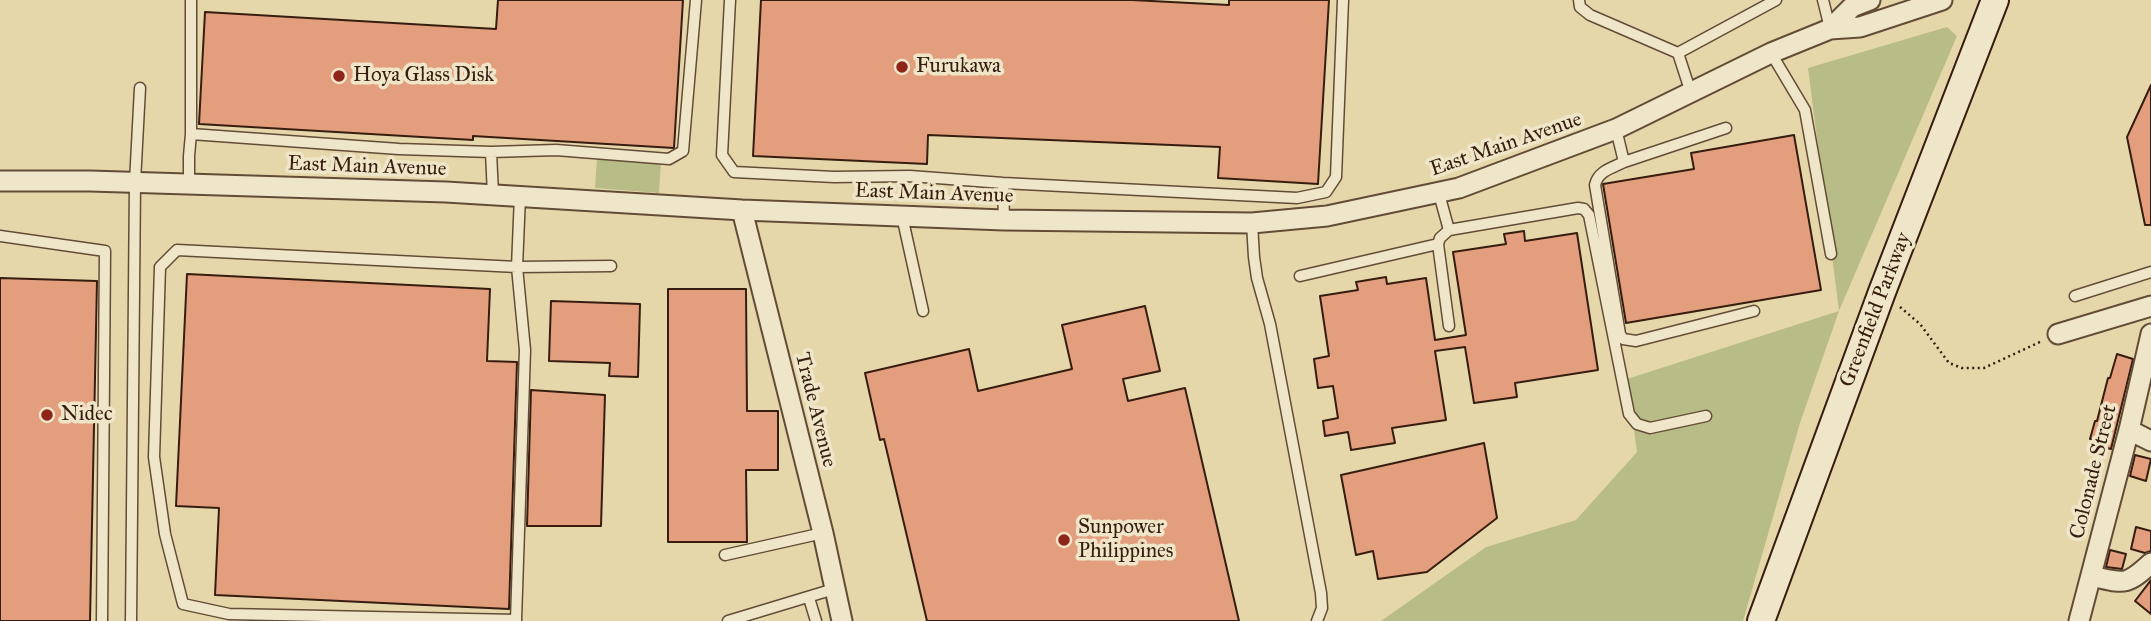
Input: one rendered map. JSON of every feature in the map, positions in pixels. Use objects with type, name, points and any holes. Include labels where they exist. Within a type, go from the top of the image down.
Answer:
[{"type":"main road","name":"Greenfield Parkway","points":[[1761,621],[1882,292],[1995,0]]},
{"type":"street","name":"East Main Avenue","points":[[1830,29],[1852,7],[1870,0]]},
{"type":"street","name":"East Main Avenue","points":[[0,181],[189,184],[493,195],[742,210],[1003,220],[1252,223],[1327,216],[1459,188],[1616,130],[1771,53],[1830,29],[1860,27],[1942,0]]},
{"type":"street","name":"Trade Avenue","points":[[742,210],[823,533],[842,621]]},
{"type":"street","points":[[2058,334],[2151,306]]},
{"type":"street","name":"Colonade Street","points":[[2079,621],[2151,334]]},
{"type":"street","points":[[2129,430],[2151,441]]},
{"type":"street","points":[[2091,576],[2129,582],[2151,563]]},
{"type":"lane","points":[[189,184],[191,0]]},
{"type":"lane","points":[[191,134],[399,149],[491,152],[556,150],[669,159],[683,151],[696,0]]},
{"type":"lane","points":[[730,0],[722,155],[734,172],[834,177],[910,176],[1297,198],[1326,192],[1336,177],[1343,0]]},
{"type":"lane","points":[[1579,0],[1580,8],[1590,15],[1678,53],[1691,93]]},
{"type":"lane","points":[[1678,53],[1776,0]]},
{"type":"lane","points":[[1823,0],[1830,29]]},
{"type":"lane","points":[[1771,53],[1805,110],[1831,254]]},
{"type":"lane","points":[[131,621],[135,183],[140,88]]},
{"type":"lane","points":[[1726,128],[1624,162],[1601,173],[1596,178],[1595,185],[1620,334],[1623,338],[1636,341],[1754,311]]},
{"type":"lane","points":[[1616,130],[1624,162]]},
{"type":"lane","points":[[491,152],[493,195]]},
{"type":"lane","points":[[1003,183],[1003,220]]},
{"type":"lane","points":[[1439,194],[1449,230]]},
{"type":"lane","points":[[520,197],[517,267],[526,350],[516,620],[229,614],[183,604],[165,534],[154,457],[160,267],[177,250],[517,267],[611,266]]},
{"type":"lane","points":[[1449,326],[1438,244],[1449,230],[1584,209],[1589,215],[1629,414],[1637,424],[1650,428],[1706,416]]},
{"type":"lane","points":[[902,216],[923,311]]},
{"type":"lane","points":[[1252,223],[1255,268],[1270,324],[1321,593],[1322,608],[1317,621]]},
{"type":"lane","points":[[0,236],[105,251],[102,621]]},
{"type":"lane","points":[[1300,276],[1438,244]]},
{"type":"lane","points":[[2075,296],[2151,272]]},
{"type":"lane","points":[[725,555],[823,533]]},
{"type":"lane","points":[[728,621],[834,589]]},
{"type":"lane","points":[[809,598],[816,621]]},
{"type":"path","points":[[1882,292],[1920,324],[1949,363],[1962,368],[1984,368],[2058,334]]},
{"type":"green space","points":[[1947,27],[1957,36],[1839,311],[1808,68]]},
{"type":"green space","points":[[597,157],[661,161],[659,193],[595,188]]},
{"type":"green space","points":[[1839,311],[1800,423],[1743,621],[1381,621],[1486,547],[1576,520],[1637,452],[1627,379]]},
{"type":"building","points":[[498,0],[683,0],[674,148],[473,136],[473,140],[199,124],[205,12],[496,29]]},
{"type":"building","points":[[761,0],[1132,0],[1229,5],[1229,0],[1329,0],[1318,184],[1218,178],[1220,147],[928,135],[927,164],[753,156]]},
{"type":"building","points":[[2151,85],[2151,225],[2145,225],[2127,137]]},
{"type":"building","points":[[1794,135],[1821,290],[1626,323],[1603,184],[1694,169],[1691,153]]},
{"type":"building","points":[[1524,231],[1525,241],[1577,233],[1598,370],[1515,383],[1517,397],[1474,403],[1465,347],[1435,351],[1446,420],[1392,428],[1395,443],[1351,450],[1348,432],[1325,436],[1323,421],[1338,418],[1333,386],[1318,388],[1314,359],[1329,356],[1320,296],[1358,290],[1356,282],[1386,277],[1387,284],[1426,278],[1435,340],[1466,335],[1453,252],[1506,244],[1504,234]]},
{"type":"building","points":[[187,274],[490,289],[487,361],[517,362],[509,609],[215,595],[219,508],[176,506]]},
{"type":"building","name":"Nidec","points":[[0,278],[97,281],[90,621],[0,621]]},
{"type":"building","points":[[668,289],[746,289],[747,411],[778,411],[778,470],[746,470],[747,542],[668,542]]},
{"type":"building","points":[[551,301],[640,304],[638,377],[609,376],[610,363],[549,361]]},
{"type":"building","name":"Sunpower Philippines","points":[[1145,306],[1160,371],[1123,379],[1128,401],[1185,388],[1239,621],[927,621],[884,439],[880,440],[865,373],[969,349],[978,391],[1072,369],[1062,325]]},
{"type":"building","points":[[2117,354],[2133,359],[2111,449],[2097,446],[2098,441],[2090,439]]},
{"type":"building","points":[[531,390],[605,395],[601,526],[527,526]]},
{"type":"building","points":[[1484,443],[1497,518],[1427,572],[1378,579],[1373,551],[1356,555],[1341,475]]},
{"type":"building","points":[[2135,455],[2151,459],[2146,481],[2130,476]]},
{"type":"building","points":[[2136,527],[2151,531],[2151,551],[2145,553],[2131,549]]},
{"type":"building","points":[[2110,550],[2126,554],[2122,569],[2106,567]]},
{"type":"building","points":[[2151,580],[2151,614],[2135,601]]},
{"type":"place","name":"Furukawa","points":[[902,67]]},
{"type":"place","name":"Hoya Glass Disk","points":[[339,76]]},
{"type":"place","name":"Nidec","points":[[47,415]]},
{"type":"place","name":"Sunpower Philippines","points":[[1064,540]]}]
